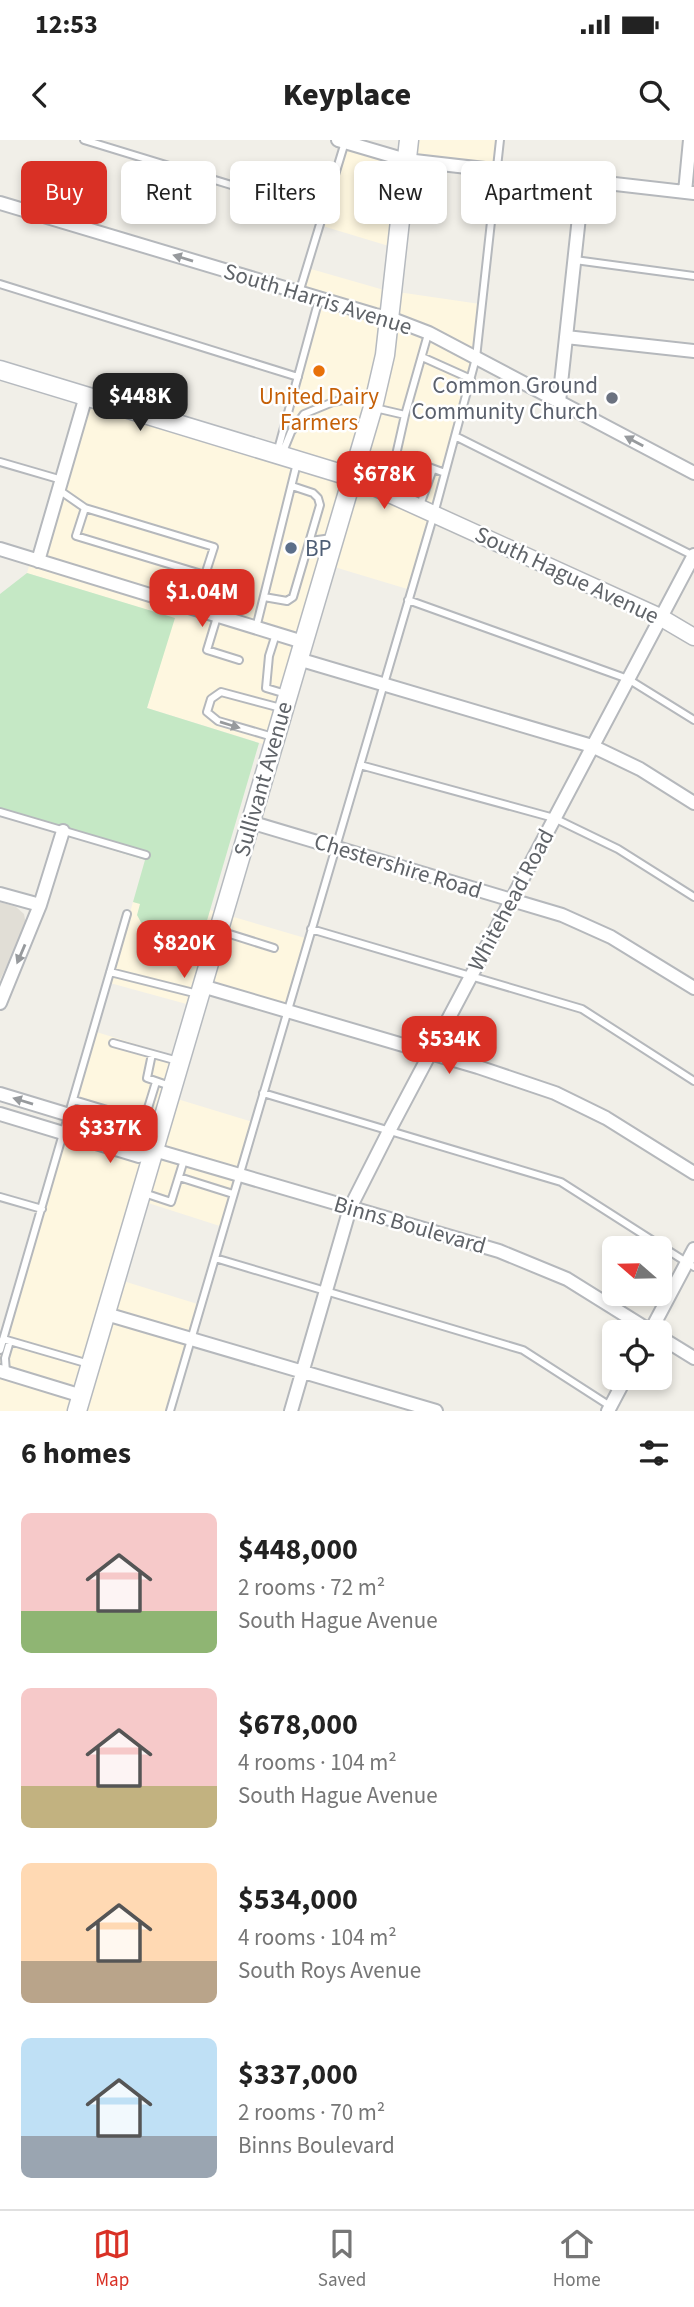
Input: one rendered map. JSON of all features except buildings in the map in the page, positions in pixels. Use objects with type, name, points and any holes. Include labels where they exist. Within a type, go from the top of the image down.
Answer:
[{"type":"main road","name":"Sullivant Avenue","points":[[79,1407],[154,1150],[152,1124],[162,1092],[180,1062],[374,404],[390,318],[409,140]]},
{"type":"main road","name":"South Hague Avenue","points":[[0,370],[352,477]]},
{"type":"street","points":[[616,184],[690,193],[690,140]]},
{"type":"street","points":[[342,141],[407,160],[461,167]]},
{"type":"street","name":"South Harris Avenue","points":[[0,203],[390,318],[429,333],[694,473]]},
{"type":"street","points":[[559,402],[579,224]]},
{"type":"street","points":[[566,337],[694,351]]},
{"type":"street","points":[[38,561],[86,396]]},
{"type":"street","name":"South Hague Avenue","points":[[352,477],[660,617],[694,637]]},
{"type":"street","points":[[0,549],[276,634],[301,650],[384,683],[593,746],[640,769],[694,803]]},
{"type":"street","name":"Whitehead Road","points":[[292,1411],[350,1208],[694,555]]},
{"type":"street","name":"Chestershire Road","points":[[250,822],[562,915],[611,937],[694,988]]},
{"type":"street","points":[[0,1003],[40,905],[63,831]]},
{"type":"street","points":[[0,894],[40,905]]},
{"type":"street","points":[[201,990],[286,1011],[555,1093],[606,1118],[694,1173]]},
{"type":"street","name":"Binns Boulevard","points":[[0,1094],[142,1137],[154,1150],[499,1251],[553,1272],[633,1320]]},
{"type":"street","name":"Binns Boulevard","points":[[0,1114],[139,1156],[154,1150]]},
{"type":"street","points":[[658,1320],[691,1265],[694,1250]]},
{"type":"street","points":[[106,1314],[436,1411]]},
{"type":"street","points":[[672,1344],[694,1358]]},
{"type":"street","points":[[3,1372],[79,1407]]},
{"type":"street","points":[[609,1409],[619,1390]]},
{"type":"lane","points":[[84,140],[230,185]]},
{"type":"lane","points":[[498,161],[500,140]]},
{"type":"lane","points":[[337,161],[342,141]]},
{"type":"lane","points":[[299,293],[320,224]]},
{"type":"lane","points":[[427,510],[445,473],[476,358],[491,224]]},
{"type":"lane","points":[[575,260],[694,276]]},
{"type":"lane","points":[[0,284],[298,377]]},
{"type":"lane","points":[[256,628],[292,486],[285,457],[298,377],[319,299]]},
{"type":"lane","points":[[429,333],[396,456],[445,473]]},
{"type":"lane","points":[[422,357],[471,379]]},
{"type":"lane","points":[[285,457],[292,432],[304,414],[332,402],[352,398],[405,415]]},
{"type":"lane","points":[[455,436],[694,555]]},
{"type":"lane","points":[[0,462],[60,485],[85,508],[214,547],[195,609]]},
{"type":"lane","points":[[170,1411],[408,600],[433,469]]},
{"type":"lane","points":[[264,597],[287,601],[293,597],[320,505],[313,493],[292,486]]},
{"type":"lane","points":[[85,508],[76,536],[205,575]]},
{"type":"lane","points":[[310,541],[334,537]]},
{"type":"lane","points":[[300,576],[321,582]]},
{"type":"lane","points":[[408,600],[628,679],[694,720]]},
{"type":"lane","points":[[217,616],[207,650],[239,660]]},
{"type":"lane","points":[[276,634],[269,656],[266,688],[285,702]]},
{"type":"lane","points":[[275,738],[218,721],[207,712],[211,699],[221,692],[285,702]]},
{"type":"lane","points":[[360,765],[554,818],[618,849],[694,897]]},
{"type":"lane","points":[[0,812],[146,855]]},
{"type":"lane","points":[[3,1372],[7,1340],[42,1209],[127,914]]},
{"type":"lane","points":[[311,929],[582,1009],[694,1081]]},
{"type":"lane","points":[[218,931],[274,948]]},
{"type":"lane","points":[[110,972],[201,990]]},
{"type":"lane","points":[[113,1043],[180,1062]]},
{"type":"lane","points":[[152,1054],[147,1078],[162,1092]]},
{"type":"lane","points":[[262,1093],[561,1182],[691,1265]]},
{"type":"lane","points":[[74,1100],[152,1124]]},
{"type":"lane","points":[[85,1120],[89,1105]]},
{"type":"lane","points":[[130,1134],[134,1118]]},
{"type":"lane","points":[[142,1193],[171,1202],[184,1158]]},
{"type":"lane","points":[[179,1177],[233,1194]]},
{"type":"lane","points":[[0,1196],[42,1209]]},
{"type":"lane","points":[[215,1258],[523,1350],[609,1409]]},
{"type":"lane","points":[[0,1350],[7,1340]]},
{"type":"lane","points":[[7,1340],[91,1365]]},
{"type":"shaded area","points":[[341,140],[406,156],[408,140],[503,140],[501,161],[461,161],[461,170],[447,168],[447,161],[354,161],[354,224],[405,224],[402,250],[316,224],[340,224],[340,161],[335,161]]},
{"type":"shaded area","points":[[304,267],[384,290],[480,304],[476,368],[414,591],[331,566],[279,749],[147,708],[174,618],[27,573],[81,391],[274,450],[319,296],[298,289]]},
{"type":"shaded area","points":[[0,902],[16,907],[24,914],[26,925],[0,980]]},
{"type":"shaded area","points":[[133,902],[140,903],[196,957],[210,910],[305,938],[285,1007],[208,983],[201,1008],[110,983]]},
{"type":"shaded area","points":[[90,1030],[184,1059],[174,1098],[256,1123],[226,1228],[142,1201],[120,1280],[204,1306],[173,1411],[0,1411],[0,1338]]},
{"type":"green space","points":[[27,573],[175,618],[147,708],[259,743],[196,958],[149,937],[137,915],[140,904],[133,902],[145,860],[0,815],[0,594]]},
{"type":"place","name":"United Dairy Farmers","points":[[319,371]]},
{"type":"place","name":"Common Ground Community Church","points":[[612,398]]},
{"type":"place","name":"BP","points":[[291,548]]}]
